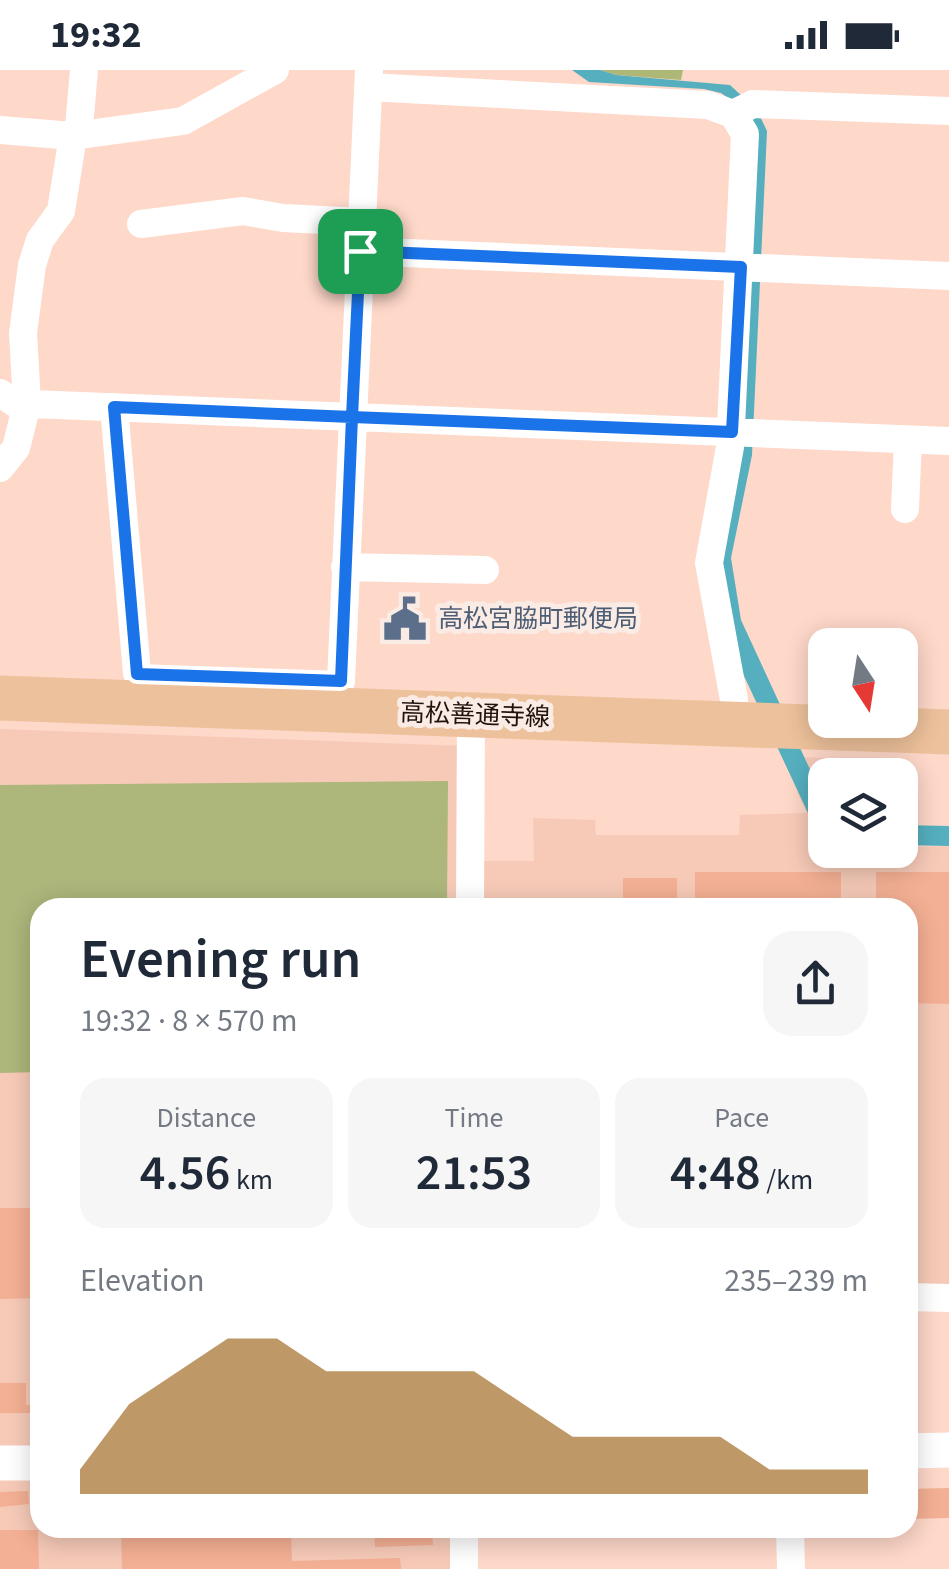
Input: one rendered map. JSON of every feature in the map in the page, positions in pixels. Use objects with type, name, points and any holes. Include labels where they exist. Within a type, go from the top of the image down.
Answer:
[{"type":"main road","name":"高松善通寺線","points":[[0,668],[808,703]]},
{"type":"main road","name":"高松善通寺線","points":[[0,698],[949,732]]},
{"type":"main road","points":[[918,709],[949,711]]},
{"type":"street","points":[[0,468],[16,448],[27,404],[22,333],[32,265],[40,240],[61,211],[73,136],[79,127],[84,70]]},
{"type":"street","points":[[0,130],[73,136],[183,121],[275,70]]},
{"type":"street","points":[[341,681],[367,74],[741,110],[949,111]]},
{"type":"street","points":[[734,700],[709,562],[742,433],[749,267],[741,110]]},
{"type":"street","points":[[141,224],[242,211],[283,218],[362,222]]},
{"type":"street","points":[[360,251],[949,276]]},
{"type":"street","points":[[0,394],[15,403],[27,404],[949,441]]},
{"type":"street","points":[[114,407],[137,674]]},
{"type":"street","points":[[904,510],[908,440]]},
{"type":"street","points":[[346,567],[485,570]]},
{"type":"street","points":[[470,898],[471,715]]},
{"type":"street","points":[[918,1298],[949,1298]]},
{"type":"street","points":[[918,1450],[949,1450]]},
{"type":"street","points":[[0,1464],[30,1463]]},
{"type":"street","points":[[464,1538],[464,1569]]},
{"type":"street","points":[[790,1538],[790,1569]]},
{"type":"shaded area","points":[[0,729],[465,746],[463,898],[30,898],[30,1538],[458,1538],[457,1569],[0,1569]]},
{"type":"shaded area","points":[[808,787],[808,868],[918,868],[918,847],[949,846],[949,1290],[918,1289],[918,898],[480,898],[480,861],[534,861],[533,818],[595,820],[596,835],[739,835],[740,815],[807,813],[797,792]]},
{"type":"green space","points":[[600,70],[683,70],[681,80],[616,75]]},
{"type":"green space","points":[[448,781],[447,898],[30,898],[30,1072],[0,1073],[0,785]]},
{"type":"water","points":[[572,70],[730,85],[757,110],[767,131],[752,455],[731,558],[741,620],[808,765],[808,813],[738,663],[718,560],[734,102],[721,93],[704,89],[589,82]]},
{"type":"water","points":[[918,825],[949,826],[949,846],[918,845]]},
{"type":"building","points":[[695,872],[841,872],[841,898],[695,898]]},
{"type":"building","points":[[876,872],[949,872],[949,1004],[918,1003],[918,898],[876,898]]},
{"type":"building","points":[[623,878],[677,878],[677,898],[623,898]]},
{"type":"building","points":[[0,1208],[30,1208],[30,1298],[0,1299]]},
{"type":"building","points":[[0,1383],[26,1383],[30,1413],[0,1413]]},
{"type":"building","points":[[949,1488],[949,1518],[918,1519],[918,1489]]},
{"type":"building","points":[[28,1491],[29,1504],[0,1507],[0,1492]]},
{"type":"building","points":[[0,1530],[30,1530],[30,1538],[38,1538],[39,1569],[0,1569]]},
{"type":"building","points":[[121,1538],[291,1538],[292,1561],[400,1558],[401,1569],[122,1569]]},
{"type":"building","points":[[375,1538],[433,1538],[433,1545],[375,1547]]},
{"type":"place","name":"高松宮脇町郵便局","points":[[405,619]]},
{"type":"route","points":[[360,251],[352,417],[114,407],[137,674],[341,681],[352,417],[732,432],[741,267],[360,251]]}]
